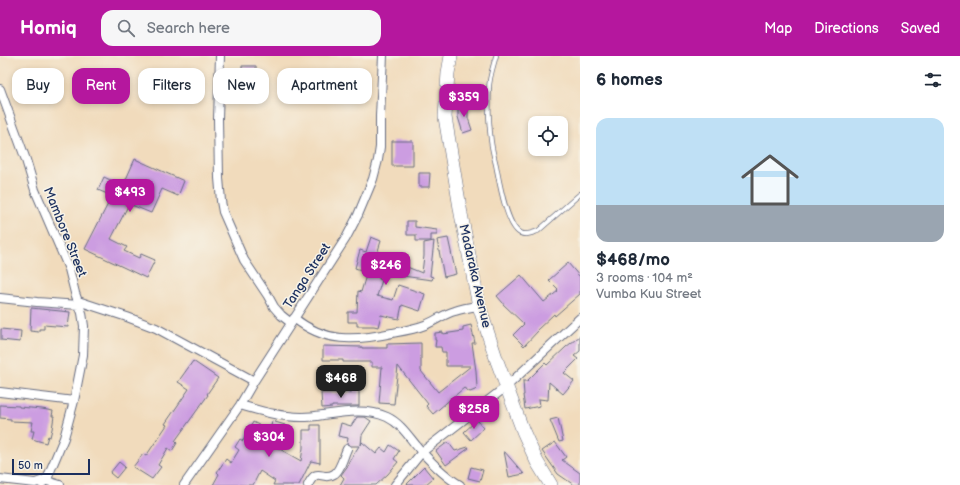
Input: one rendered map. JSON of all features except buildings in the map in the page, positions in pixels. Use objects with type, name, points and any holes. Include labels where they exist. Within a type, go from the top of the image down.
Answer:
[{"type":"main road","name":"Madaraka Avenue","points":[[451,56],[448,73],[446,117],[461,214],[479,306],[497,361],[523,431],[537,462],[551,485]]},
{"type":"street","points":[[220,56],[218,119],[219,178],[223,212],[244,260],[274,307],[281,315],[327,336],[355,339],[418,327],[456,310],[479,306]]},
{"type":"street","name":"Tanga Street","points":[[184,485],[240,405],[292,320],[346,238],[358,215],[373,179],[378,160],[380,147],[383,56]]},
{"type":"street","name":"Mambore Street","points":[[0,89],[26,160],[35,190],[69,269],[82,313],[84,326],[83,355],[74,401],[64,438],[52,469],[48,477],[43,482]]},
{"type":"street","points":[[0,298],[37,302],[79,303],[127,317],[156,328],[254,380]]},
{"type":"street","points":[[395,485],[422,452],[507,386],[580,318]]},
{"type":"street","points":[[0,392],[74,401]]},
{"type":"street","points":[[240,405],[265,413],[286,416],[304,417],[352,412],[368,412],[378,414],[388,418],[402,427],[422,452],[451,480],[460,485]]},
{"type":"street","points":[[308,485],[313,476],[329,476],[334,474],[338,470],[347,449]]},
{"type":"street","points":[[0,479],[35,483],[43,482],[60,485]]},
{"type":"lane","points":[[496,56],[489,88],[491,141],[503,200],[511,222],[519,233],[531,234],[538,231],[580,194]]}]
